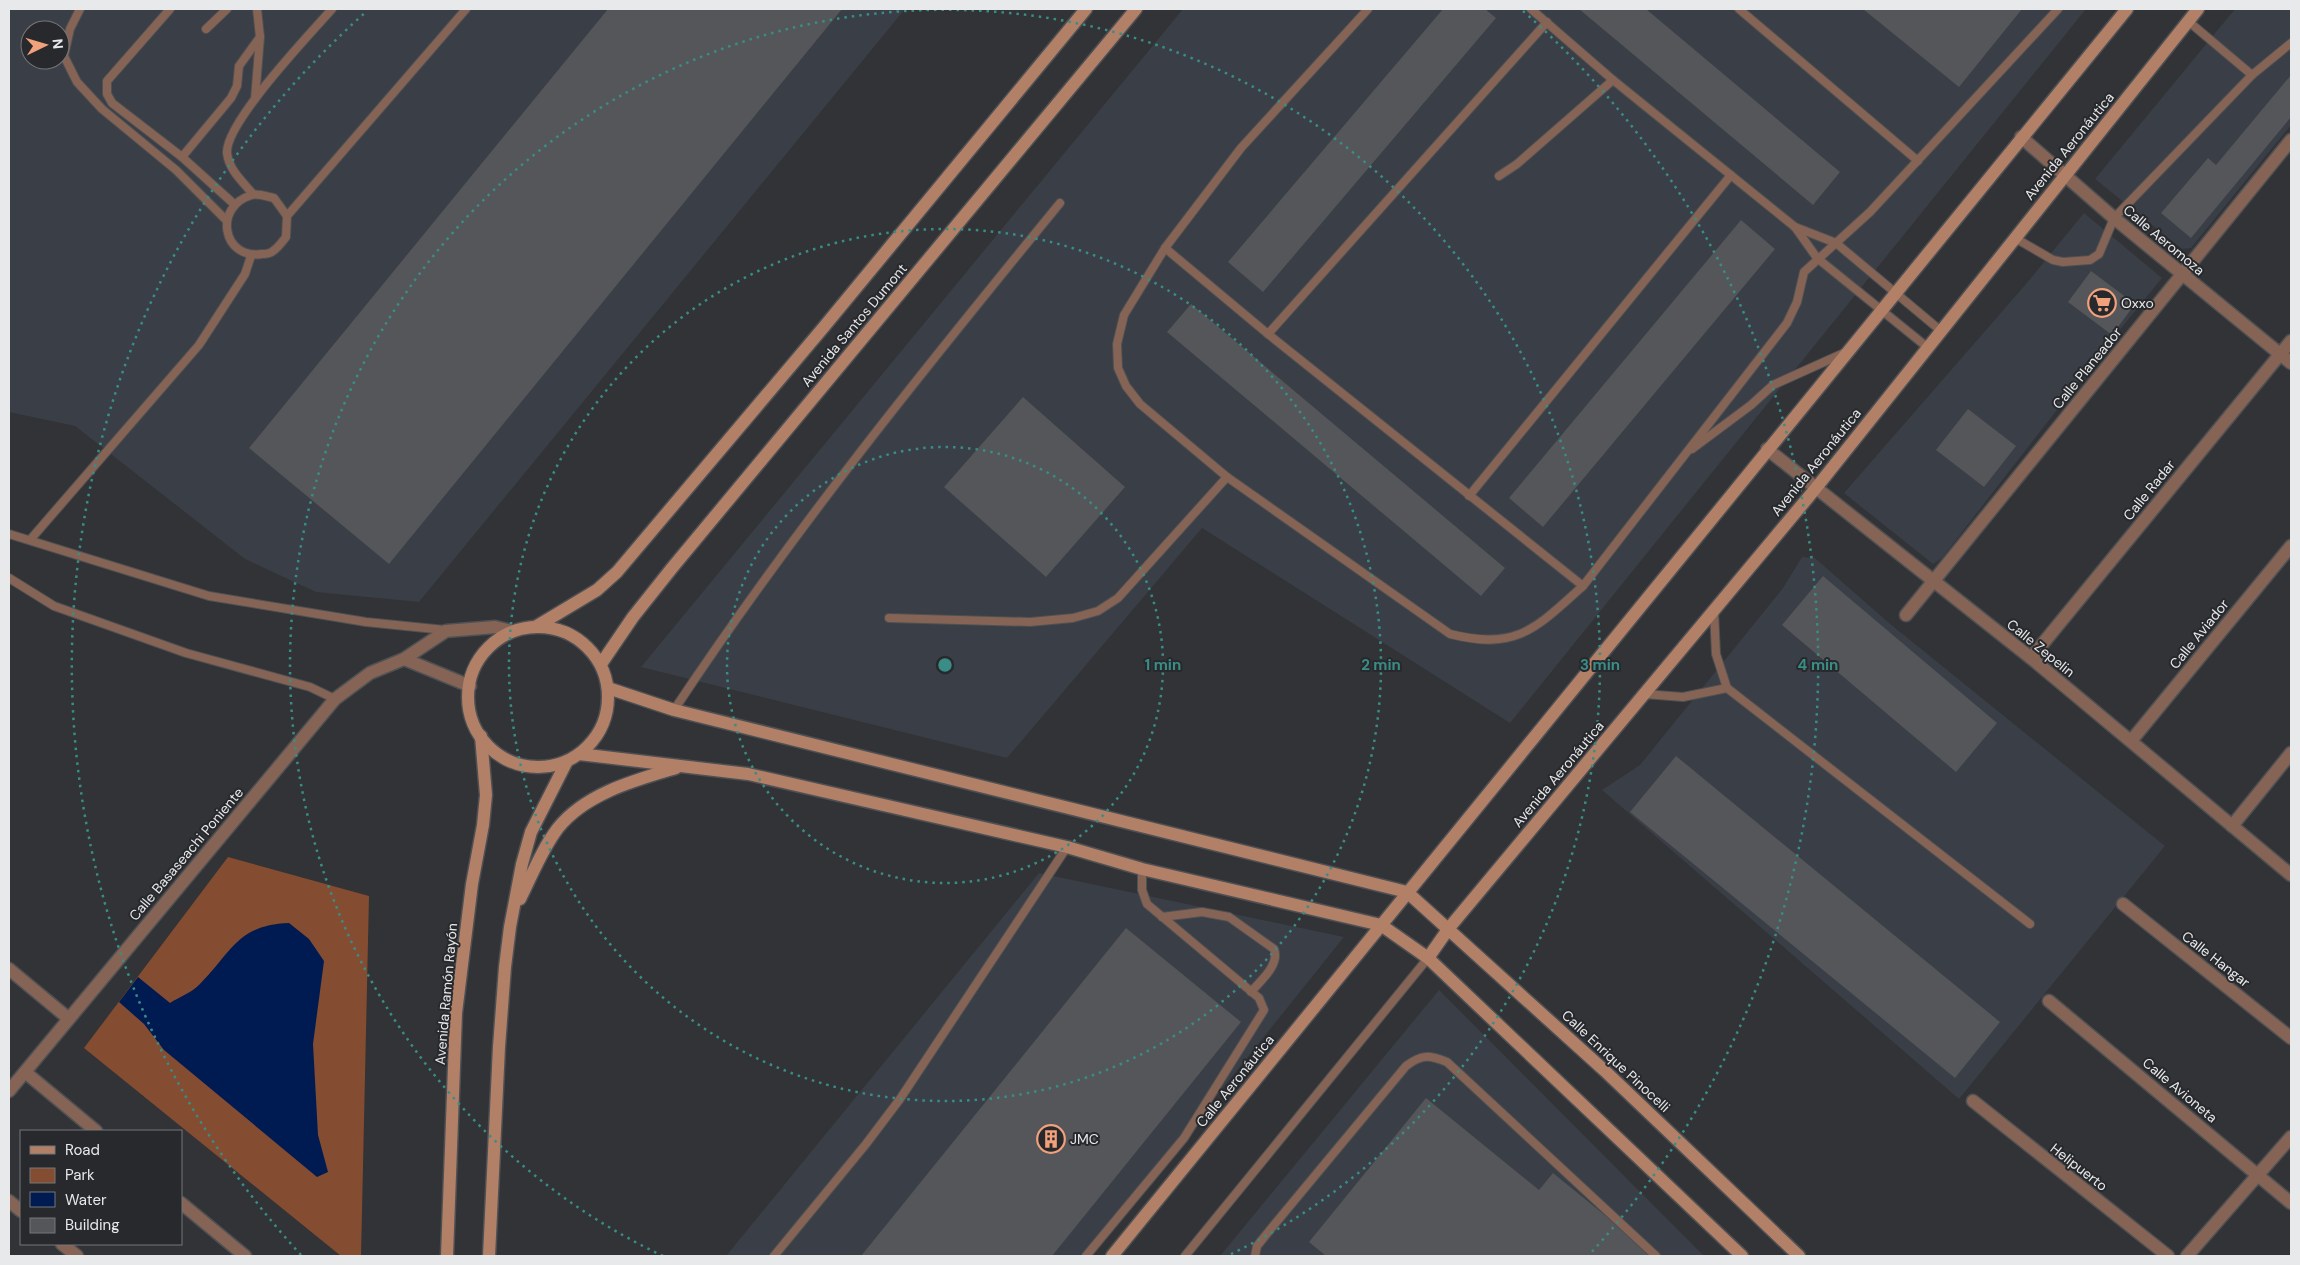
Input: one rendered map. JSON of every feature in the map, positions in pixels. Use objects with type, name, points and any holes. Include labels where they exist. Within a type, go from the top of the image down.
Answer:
[{"type":"main road","name":"Avenida Santos Dumont","points":[[537,626],[597,590],[617,572],[823,328],[1086,9]]},
{"type":"main road","name":"Avenida Santos Dumont","points":[[601,664],[633,617],[672,568],[1136,9]]},
{"type":"main road","points":[[1381,925],[2127,9]]},
{"type":"main road","name":"Avenida Aeronáutica","points":[[1428,958],[1449,928],[1816,488],[2198,9]]},
{"type":"main road","points":[[537,626],[562,630],[585,643],[601,664],[608,688],[607,713],[596,736],[579,754],[567,761],[548,766],[529,766],[510,761],[494,751],[481,736],[471,711],[470,686],[479,660],[493,643],[511,631],[537,626]]},
{"type":"main road","points":[[608,688],[674,710],[1407,892]]},
{"type":"main road","name":"Avenida Ramón Rayón","points":[[447,1256],[456,1013],[470,894],[483,825],[486,795],[481,736]]},
{"type":"main road","points":[[579,754],[748,774],[1067,848],[1142,869],[1381,925],[1428,958],[1742,1256]]},
{"type":"main road","points":[[488,1256],[505,967],[513,912],[531,832],[567,761]]},
{"type":"main road","points":[[513,912],[550,842],[572,814],[625,784],[681,766]]},
{"type":"main road","name":"Calle Enrique Pinocelli","points":[[1407,892],[1605,1070],[1799,1256]]},
{"type":"main road","name":"Calle Aeronáutica","points":[[1112,1256],[1381,925]]},
{"type":"street","name":"Calle Aeromoza","points":[[2021,137],[2114,218],[2291,363]]},
{"type":"street","name":"Calle Planeador","points":[[1906,615],[2291,140]]},
{"type":"street","name":"Calle Radar","points":[[2031,658],[2291,341]]},
{"type":"street","name":"Calle Zepelin","points":[[1767,449],[2031,658],[2291,875]]},
{"type":"street","name":"Calle Aviador","points":[[2131,741],[2291,546]]},
{"type":"street","name":"Calle Basaseachi Poniente","points":[[9,1091],[335,699],[370,673],[404,659],[446,630],[494,626],[511,631]]},
{"type":"street","points":[[404,659],[470,686]]},
{"type":"street","points":[[2232,826],[2291,753]]},
{"type":"street","name":"Calle Hangar","points":[[2123,904],[2291,1038]]},
{"type":"street","points":[[9,969],[68,1018]]},
{"type":"street","name":"Calle Avioneta","points":[[2049,1001],[2291,1203]]},
{"type":"street","points":[[25,1072],[95,1130]]},
{"type":"street","name":"Helipuerto","points":[[1972,1101],[2168,1256]]},
{"type":"street","points":[[2187,1256],[2291,1137]]},
{"type":"street","points":[[9,1201],[20,1210]]},
{"type":"street","points":[[182,1204],[245,1256]]},
{"type":"street","points":[[63,1245],[77,1256]]},
{"type":"lane","points":[[80,9],[70,29],[64,56],[77,82],[102,109],[176,170],[226,220]]},
{"type":"lane","points":[[170,9],[106,81],[107,94],[112,103],[182,157],[234,204]]},
{"type":"lane","points":[[206,29],[227,9]]},
{"type":"lane","points":[[255,99],[260,37],[257,9]]},
{"type":"lane","points":[[253,194],[231,168],[227,152],[231,136],[255,99],[332,9]]},
{"type":"lane","points":[[287,216],[274,198],[253,194],[234,204],[226,220],[228,236],[237,248],[251,256],[272,253],[286,237],[287,216],[466,9]]},
{"type":"lane","points":[[1368,9],[1241,148],[1165,248],[1124,315],[1117,344],[1118,368],[1126,386],[1140,404],[1227,477],[1450,634],[1474,640],[1496,640],[1518,636],[1542,623],[1583,586],[1793,314],[1804,272],[1817,258],[1836,244],[1870,212],[2058,9]]},
{"type":"lane","points":[[1531,9],[1613,80],[1795,227],[1817,258],[1927,347]]},
{"type":"lane","points":[[1739,9],[1918,161]]},
{"type":"lane","points":[[1268,334],[1547,22]]},
{"type":"lane","points":[[2188,22],[2252,75]]},
{"type":"lane","points":[[182,157],[231,98],[236,86],[239,66],[260,37]]},
{"type":"lane","points":[[2015,238],[2053,260],[2072,262],[2090,260],[2099,254],[2114,218],[2252,75],[2291,42]]},
{"type":"lane","points":[[1498,176],[1517,164],[1613,80]]},
{"type":"lane","points":[[1469,496],[1731,175]]},
{"type":"lane","points":[[674,710],[734,619],[899,400],[1060,203]]},
{"type":"lane","points":[[1795,227],[1836,244],[1941,331]]},
{"type":"lane","points":[[1165,248],[1268,334],[1583,586]]},
{"type":"lane","points":[[30,540],[199,345],[245,274],[251,256]]},
{"type":"lane","points":[[1685,454],[1750,406],[1773,385],[1846,352]]},
{"type":"lane","points":[[889,618],[1030,622],[1073,618],[1098,611],[1118,598],[1227,477]]},
{"type":"lane","points":[[9,534],[209,596],[366,622],[446,630]]},
{"type":"lane","points":[[9,578],[54,606],[186,652],[310,687],[335,699]]},
{"type":"lane","points":[[1714,609],[1716,654],[1727,688],[2030,924]]},
{"type":"lane","points":[[1644,694],[1683,697],[1727,688]]},
{"type":"lane","points":[[774,1256],[866,1144],[900,1099],[1067,848]]},
{"type":"lane","points":[[1086,1256],[1172,1154],[1196,1122],[1264,1010],[1263,1004],[1252,992],[1147,904],[1143,897],[1142,869]]},
{"type":"lane","points":[[1162,917],[1202,912],[1230,917],[1274,949],[1275,962],[1252,992]]},
{"type":"lane","points":[[1185,1256],[1428,958]]},
{"type":"lane","points":[[1256,1256],[1257,1246],[1268,1232],[1406,1066],[1419,1057],[1434,1057],[1447,1062],[1656,1256]]},
{"type":"shaded area","points":[[9,9],[905,9],[419,602],[316,592],[245,559],[75,426],[9,412]]},
{"type":"shaded area","points":[[1183,9],[2086,9],[1510,723],[1202,528],[1007,758],[641,667]]},
{"type":"shaded area","points":[[2235,9],[2291,9],[2291,125],[2191,248],[2182,249],[2095,179]]},
{"type":"shaded area","points":[[2084,213],[2162,278],[2104,349],[1942,558],[1933,564],[1844,493],[2026,284]]},
{"type":"shaded area","points":[[1802,557],[1815,558],[1889,623],[2165,846],[1959,1099],[1602,790],[1640,765],[1783,588]]},
{"type":"shaded area","points":[[1039,873],[1344,937],[1088,1256],[726,1256]]},
{"type":"shaded area","points":[[1439,990],[1704,1256],[1220,1256]]},
{"type":"green space","points":[[228,857],[369,896],[361,1256],[341,1256],[84,1048]]},
{"type":"water","points":[[289,923],[309,939],[324,961],[313,1044],[318,1135],[328,1172],[317,1177],[164,1050],[144,1024],[119,1002],[138,977],[170,1003],[197,987],[237,942],[246,935],[272,925]]},
{"type":"building","points":[[608,9],[842,9],[389,564],[249,448]]},
{"type":"building","points":[[1443,9],[1485,9],[1496,18],[1263,292],[1228,262]]},
{"type":"building","points":[[1579,9],[1646,9],[1840,172],[1813,205]]},
{"type":"building","points":[[1863,9],[2022,9],[1959,87]]},
{"type":"building","points":[[2291,75],[2291,117],[2191,238],[2161,213],[2208,158],[2216,165]]},
{"type":"building","points":[[1741,220],[1775,249],[1543,527],[1509,498]]},
{"type":"building","name":"Oxxo","points":[[2091,271],[2135,304],[2112,335],[2068,302]]},
{"type":"building","points":[[1191,304],[1505,568],[1481,596],[1167,332]]},
{"type":"building","points":[[1023,397],[1125,487],[1046,577],[944,487]]},
{"type":"building","points":[[1968,409],[2016,446],[1984,487],[1936,450]]},
{"type":"building","points":[[1823,576],[1997,723],[1956,772],[1782,625]]},
{"type":"building","points":[[1676,756],[2000,1022],[1955,1078],[1630,812]]},
{"type":"building","name":"JMC","points":[[1126,928],[1241,1022],[1052,1256],[861,1256]]},
{"type":"building","points":[[1426,1098],[1539,1190],[1553,1173],[1655,1256],[1326,1256],[1309,1242]]},
{"type":"place","name":"Oxxo","points":[[2102,303]]},
{"type":"place","name":"JMC","points":[[1051,1139]]}]
